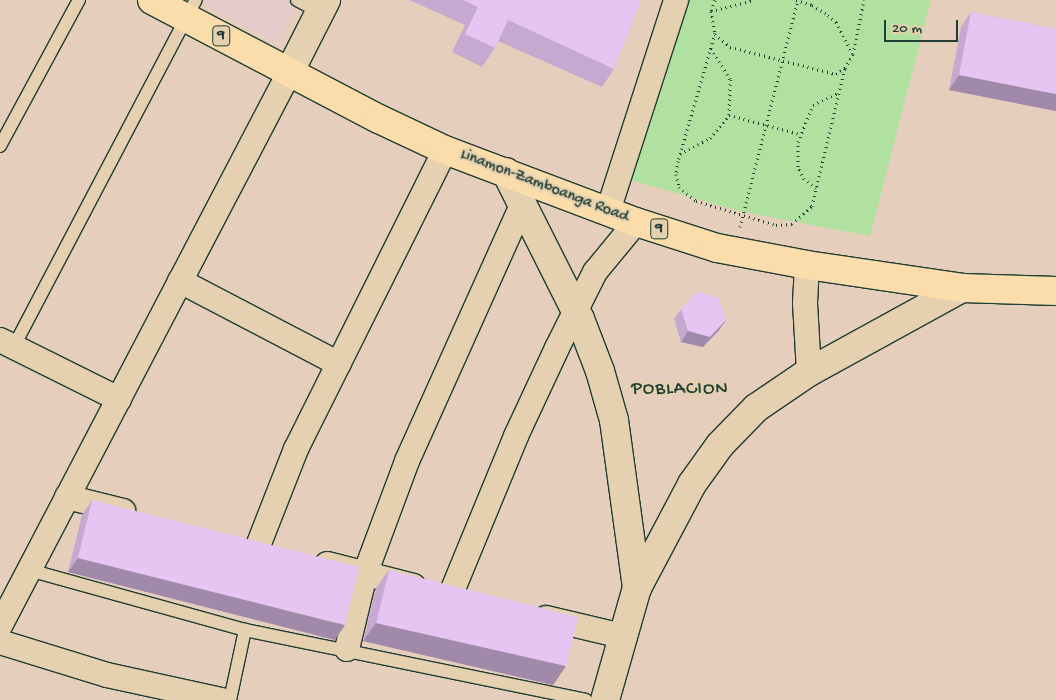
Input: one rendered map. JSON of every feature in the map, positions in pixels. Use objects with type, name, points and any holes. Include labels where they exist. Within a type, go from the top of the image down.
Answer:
[{"type":"highway","name":"Linamon-Zamboanga Road","points":[[152,0],[191,8],[289,72],[445,150],[636,222],[734,252],[807,265],[962,288],[1056,291]]},
{"type":"main road","points":[[289,72],[314,4]]},
{"type":"main road","points":[[506,172],[521,207],[576,311],[600,371],[614,420],[637,588]]},
{"type":"main road","points":[[605,700],[637,588],[692,484],[720,445],[756,408],[809,372],[962,288]]},
{"type":"street","points":[[608,211],[676,0]]},
{"type":"street","points":[[0,626],[289,72]]},
{"type":"street","points":[[258,546],[296,450],[445,150]]},
{"type":"street","points":[[347,649],[365,574],[407,461],[521,207]]},
{"type":"street","points":[[303,558],[460,597],[516,436],[595,272],[636,222]]},
{"type":"street","points":[[807,265],[805,303],[809,372]]},
{"type":"street","points":[[180,281],[339,364]]},
{"type":"street","points":[[7,344],[118,399]]},
{"type":"street","points":[[67,497],[144,516]]},
{"type":"street","points":[[527,613],[622,636]]},
{"type":"street","points":[[0,642],[107,675],[222,700]]},
{"type":"lane","points":[[0,146],[79,0]]},
{"type":"lane","points":[[7,344],[191,8]]},
{"type":"lane","points":[[29,570],[245,630],[347,649],[586,700]]},
{"type":"lane","points":[[230,700],[245,630]]},
{"type":"path","points":[[715,0],[711,11],[715,33],[680,154],[676,174],[679,188],[686,195],[743,215],[786,226],[807,213],[816,188],[845,68],[852,53],[864,0]]},
{"type":"path","points":[[711,11],[754,0]]},
{"type":"path","points":[[734,252],[798,0],[821,9],[832,18],[852,53]]},
{"type":"path","points":[[715,33],[730,47],[782,62],[830,74],[845,68]]},
{"type":"path","points":[[680,154],[710,138],[729,115],[730,79],[710,48]]},
{"type":"path","points":[[816,188],[804,179],[798,168],[796,155],[800,134],[813,105],[839,93]]},
{"type":"path","points":[[729,115],[800,134]]},
{"type":"shaded area","points":[[195,0],[300,0],[278,43]]},
{"type":"green space","points":[[688,0],[931,0],[870,236],[739,211],[627,179]]},
{"type":"building","points":[[463,0],[641,0],[614,69],[508,20],[495,48],[465,34],[478,7]]},
{"type":"building","points":[[971,12],[1056,29],[1056,94],[959,75]]},
{"type":"building","points":[[697,292],[719,298],[726,320],[710,337],[688,331],[681,309]]},
{"type":"building","points":[[92,500],[359,567],[345,625],[78,558]]},
{"type":"building","points":[[389,570],[578,617],[566,666],[376,623]]},
{"type":"district","name":"POBLACION","points":[[680,390]]}]
